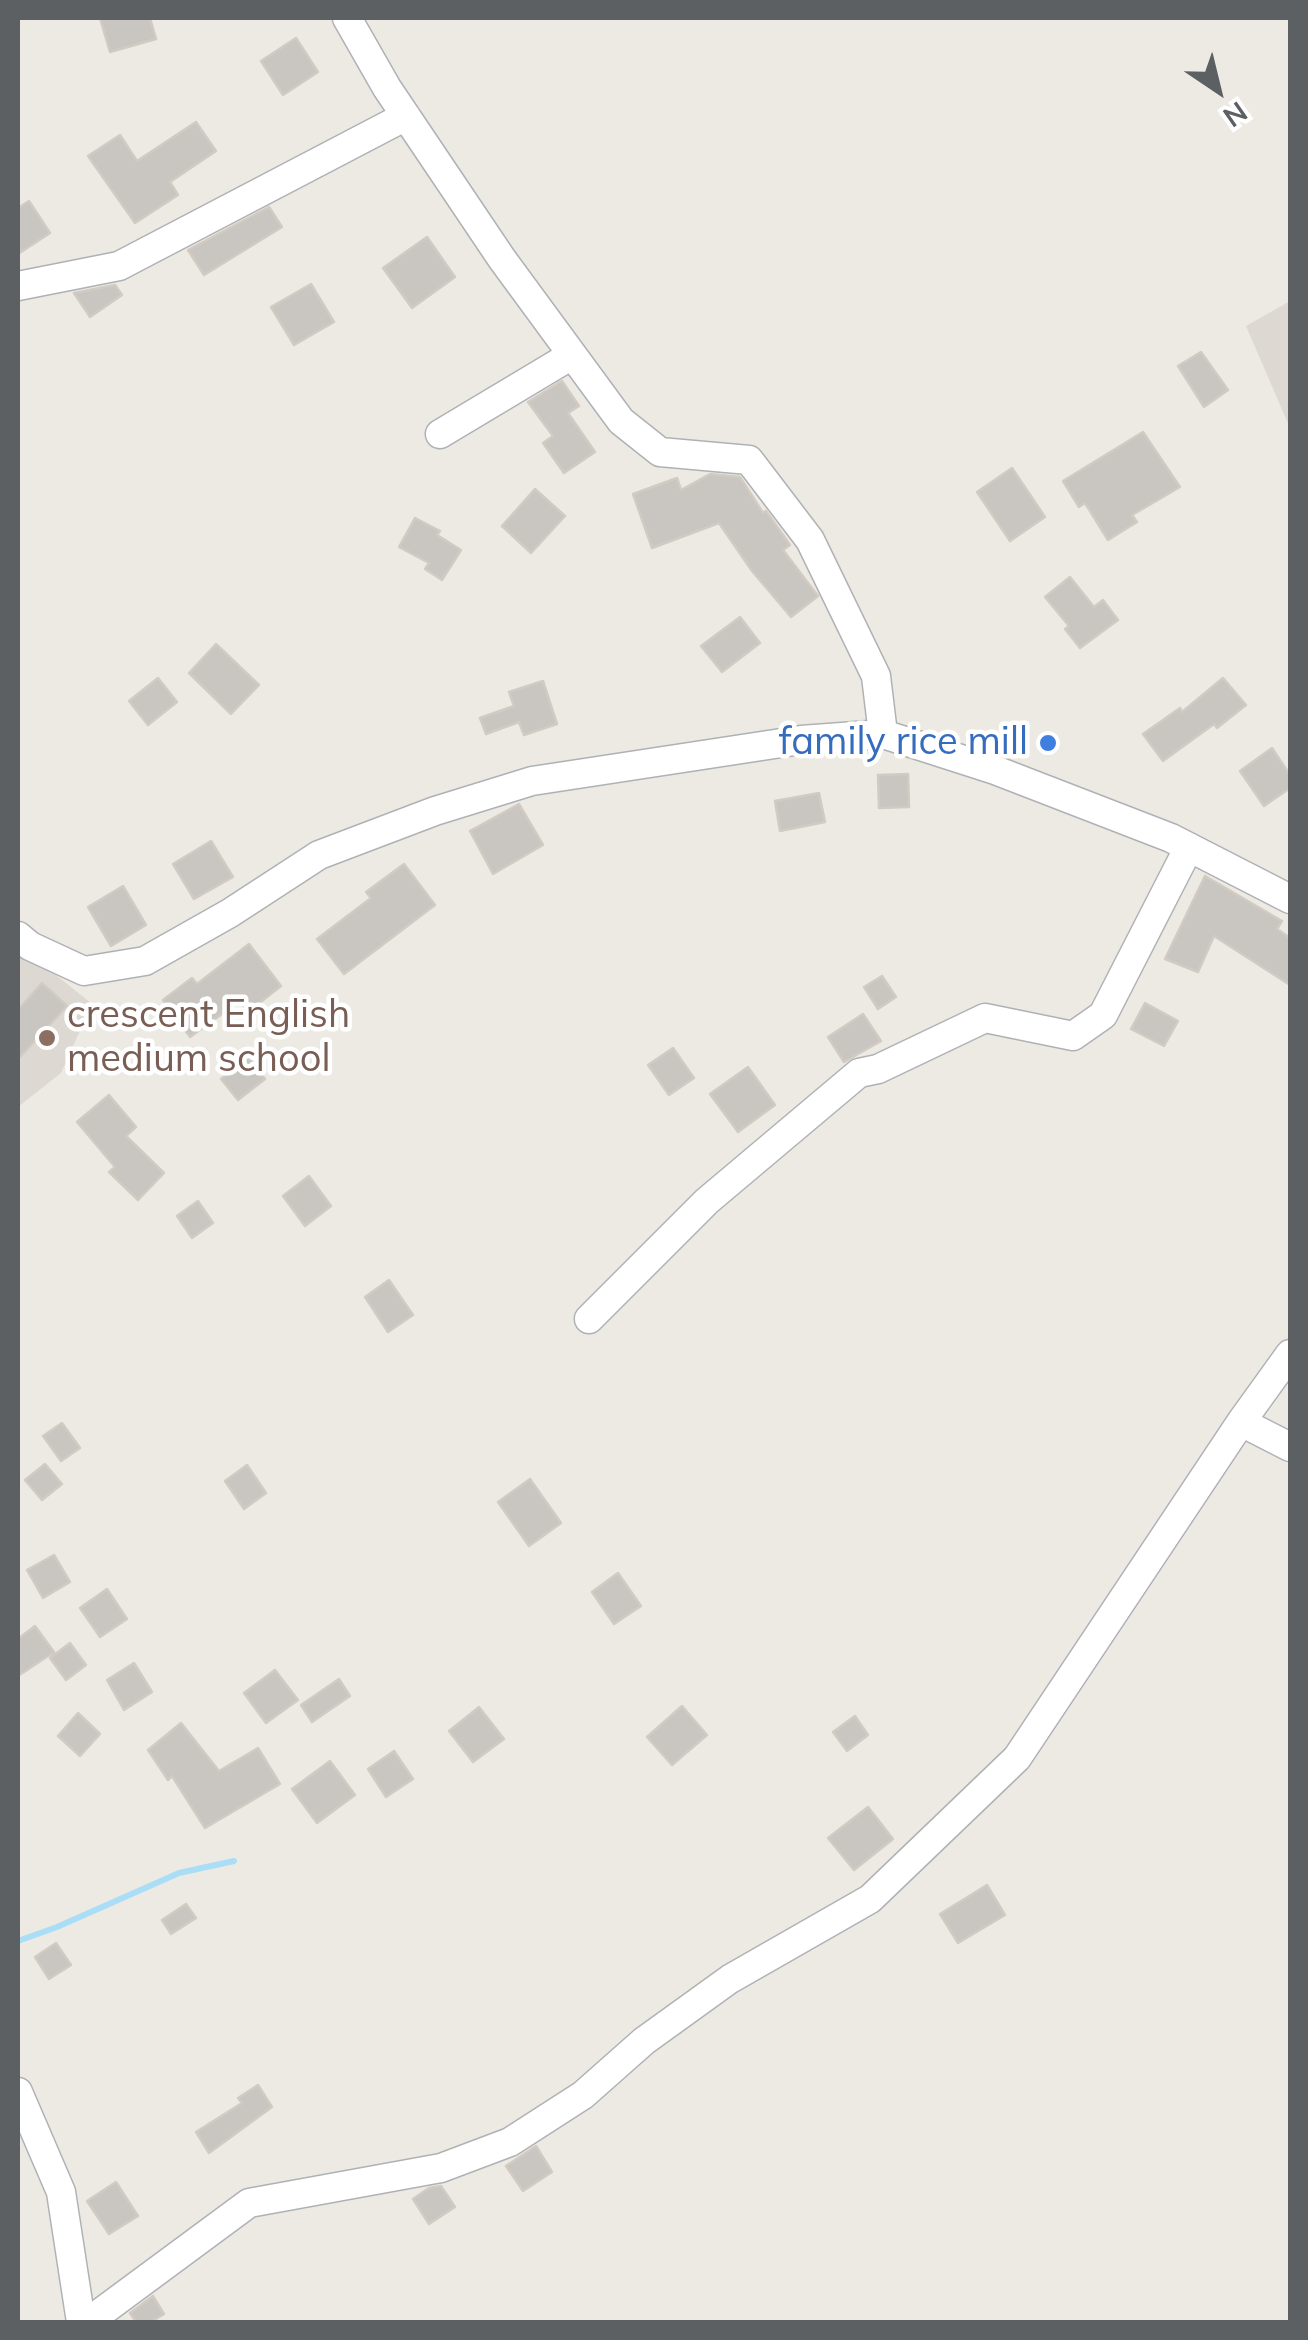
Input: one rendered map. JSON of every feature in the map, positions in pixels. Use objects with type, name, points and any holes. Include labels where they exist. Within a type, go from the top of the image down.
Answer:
[{"type":"street","points":[[347,18],[406,116],[502,259],[621,421],[660,452],[748,460],[810,540],[876,676],[884,734]]},
{"type":"street","points":[[18,286],[119,266],[406,116]]},
{"type":"street","points":[[440,434],[572,355]]},
{"type":"street","points":[[18,936],[30,946],[84,971],[145,961],[230,913],[319,855],[435,811],[532,781],[801,740],[884,734],[994,770],[1189,846],[1290,899]]},
{"type":"street","points":[[589,1320],[707,1201],[858,1074],[878,1069],[985,1018],[1073,1036],[1103,1015],[1189,846]]},
{"type":"street","points":[[18,2092],[61,2192],[84,2322],[249,2203],[441,2168],[510,2142],[584,2095],[644,2041],[730,1979],[870,1899],[1017,1758],[1290,1354]]},
{"type":"street","points":[[1241,1422],[1290,1447]]},
{"type":"shaded area","points":[[1290,301],[1290,428],[1246,326]]},
{"type":"shaded area","name":"crescent English medium school","points":[[18,952],[40,962],[92,1004],[61,1073],[18,1107]]},
{"type":"building","points":[[100,18],[150,18],[156,39],[110,52]]},
{"type":"building","points":[[296,38],[318,72],[283,95],[261,61]]},
{"type":"building","points":[[196,122],[216,151],[170,182],[178,195],[135,223],[88,156],[120,135],[137,161]]},
{"type":"building","points":[[29,201],[50,233],[18,254],[18,208]]},
{"type":"building","points":[[269,207],[282,227],[204,275],[188,250]]},
{"type":"building","points":[[427,237],[455,277],[412,308],[383,268]]},
{"type":"building","points":[[311,284],[334,322],[294,345],[271,307]]},
{"type":"building","points":[[115,285],[122,295],[90,317],[74,293]]},
{"type":"building","points":[[1201,352],[1228,390],[1204,407],[1178,366]]},
{"type":"building","points":[[562,381],[579,406],[568,413],[595,452],[564,473],[543,443],[553,436],[528,402]]},
{"type":"building","points":[[1143,432],[1180,487],[1132,515],[1137,522],[1108,540],[1085,503],[1079,507],[1063,481]]},
{"type":"building","points":[[1012,468],[1045,517],[1010,541],[977,492]]},
{"type":"building","points":[[710,474],[740,477],[790,545],[783,550],[818,596],[791,617],[719,523],[652,548],[633,494],[677,478],[681,490]]},
{"type":"building","points":[[535,489],[565,516],[531,553],[502,526]]},
{"type":"building","points":[[415,518],[440,531],[437,535],[461,550],[442,580],[425,569],[429,563],[399,547]]},
{"type":"building","points":[[1070,577],[1094,607],[1103,600],[1118,620],[1080,648],[1065,629],[1069,626],[1045,597]]},
{"type":"building","points":[[740,617],[760,643],[722,672],[701,646]]},
{"type":"building","points":[[216,644],[259,685],[231,714],[189,673]]},
{"type":"building","points":[[158,678],[177,702],[148,725],[129,701]]},
{"type":"building","points":[[1223,678],[1246,705],[1163,761],[1143,734],[1180,708],[1182,712]]},
{"type":"building","points":[[543,681],[557,724],[524,735],[519,722],[486,734],[480,718],[514,706],[509,692]]},
{"type":"building","points":[[1272,748],[1290,775],[1290,788],[1264,806],[1240,771]]},
{"type":"building","points":[[908,774],[909,807],[879,808],[878,775]]},
{"type":"building","points":[[819,793],[825,822],[780,831],[775,801]]},
{"type":"building","points":[[519,804],[543,845],[493,874],[470,831]]},
{"type":"building","points":[[211,841],[233,877],[194,899],[173,864]]},
{"type":"building","points":[[404,864],[435,905],[344,974],[317,939],[371,898],[366,892]]},
{"type":"building","points":[[1205,876],[1282,921],[1277,929],[1290,938],[1290,985],[1214,936],[1198,972],[1165,959]]},
{"type":"building","points":[[123,886],[146,925],[111,946],[88,907]]},
{"type":"building","points":[[249,944],[281,986],[248,1012],[240,1001],[190,1037],[163,1000],[192,978],[197,984]]},
{"type":"building","points":[[882,976],[896,997],[878,1009],[864,987]]},
{"type":"building","points":[[42,983],[67,1006],[18,1059],[18,1010]]},
{"type":"building","points":[[1145,1003],[1178,1021],[1164,1046],[1131,1029]]},
{"type":"building","points":[[863,1014],[881,1041],[844,1062],[828,1037]]},
{"type":"building","points":[[673,1048],[694,1078],[669,1095],[648,1065]]},
{"type":"building","points":[[248,1057],[265,1079],[238,1100],[221,1079]]},
{"type":"building","points":[[748,1067],[775,1105],[738,1132],[710,1094]]},
{"type":"building","points":[[109,1095],[136,1127],[126,1136],[164,1173],[138,1200],[109,1172],[115,1167],[77,1122]]},
{"type":"building","points":[[309,1176],[331,1206],[305,1226],[283,1196]]},
{"type":"building","points":[[198,1201],[213,1223],[192,1238],[177,1216]]},
{"type":"building","points":[[389,1280],[413,1315],[388,1332],[365,1297]]},
{"type":"building","points":[[62,1423],[80,1448],[61,1461],[43,1436]]},
{"type":"building","points":[[45,1464],[62,1484],[42,1500],[25,1480]]},
{"type":"building","points":[[247,1465],[266,1493],[244,1509],[225,1481]]},
{"type":"building","points":[[530,1479],[561,1523],[529,1546],[498,1502]]},
{"type":"building","points":[[54,1555],[70,1582],[43,1598],[27,1570]]},
{"type":"building","points":[[618,1573],[641,1606],[614,1624],[592,1592]]},
{"type":"building","points":[[107,1589],[127,1619],[100,1637],[80,1608]]},
{"type":"building","points":[[35,1626],[54,1652],[18,1676],[18,1639]]},
{"type":"building","points":[[70,1643],[86,1665],[66,1680],[50,1658]]},
{"type":"building","points":[[134,1663],[152,1692],[124,1710],[107,1680]]},
{"type":"building","points":[[275,1670],[298,1700],[266,1723],[244,1693]]},
{"type":"building","points":[[339,1679],[350,1696],[312,1722],[301,1705]]},
{"type":"building","points":[[682,1706],[707,1735],[672,1765],[647,1737]]},
{"type":"building","points":[[479,1707],[504,1739],[473,1762],[449,1731]]},
{"type":"building","points":[[78,1713],[100,1734],[80,1756],[58,1736]]},
{"type":"building","points":[[855,1716],[868,1735],[847,1751],[833,1732]]},
{"type":"building","points":[[181,1723],[219,1771],[258,1748],[280,1784],[205,1828],[172,1776],[168,1780],[148,1750]]},
{"type":"building","points":[[394,1751],[413,1779],[386,1797],[368,1769]]},
{"type":"building","points":[[330,1761],[355,1795],[317,1823],[292,1789]]},
{"type":"building","points":[[868,1807],[893,1839],[854,1870],[828,1838]]},
{"type":"building","points":[[987,1885],[1005,1915],[958,1943],[940,1914]]},
{"type":"building","points":[[186,1904],[196,1918],[171,1934],[162,1920]]},
{"type":"building","points":[[56,1943],[71,1965],[49,1979],[35,1957]]},
{"type":"building","points":[[258,2085],[272,2107],[209,2153],[196,2132],[242,2103],[238,2098]]},
{"type":"building","points":[[536,2146],[552,2172],[523,2191],[506,2166]]},
{"type":"building","points":[[116,2182],[138,2216],[109,2234],[87,2201]]},
{"type":"building","points":[[441,2186],[455,2207],[429,2224],[413,2199],[429,2188]]},
{"type":"building","points":[[153,2296],[164,2314],[151,2322],[136,2322],[130,2313]]},
{"type":"waterway","points":[[18,1941],[179,1873],[234,1861]]},
{"type":"place","name":"family rice mill","points":[[1048,743]]},
{"type":"place","name":"crescent English medium school","points":[[47,1038]]}]
